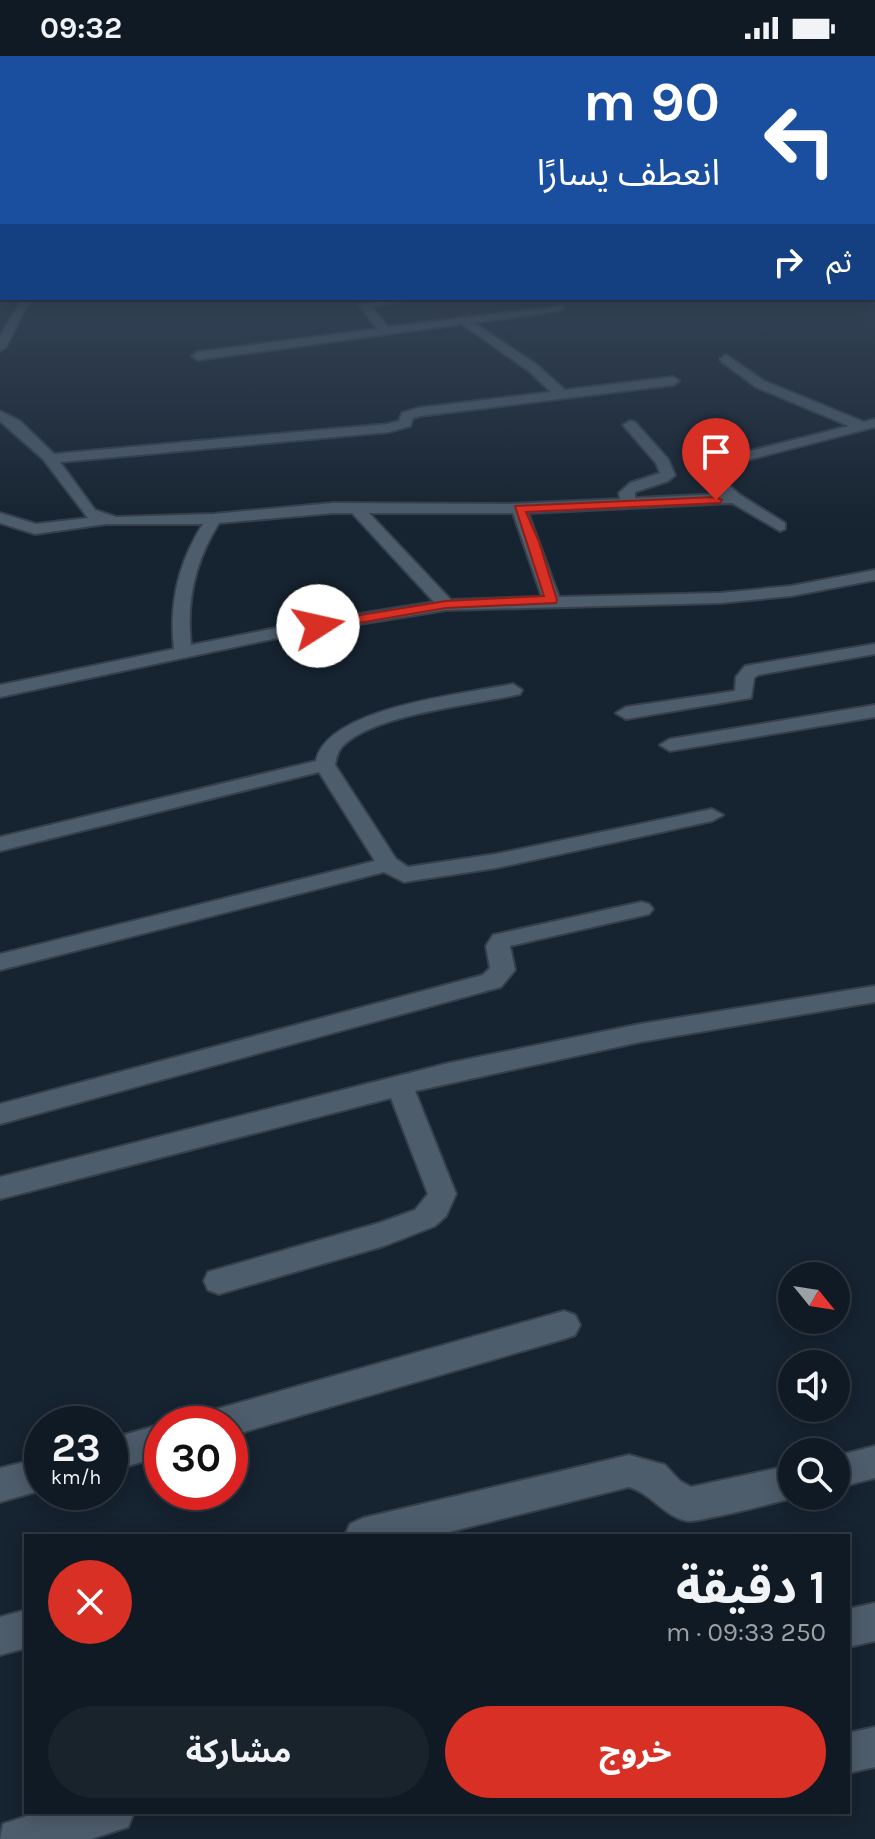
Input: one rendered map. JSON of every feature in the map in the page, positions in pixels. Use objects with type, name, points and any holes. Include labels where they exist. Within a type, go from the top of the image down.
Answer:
[{"type":"street","points":[[525,362],[561,394]]},
{"type":"street","points":[[730,362],[760,384],[869,425]]},
{"type":"street","points":[[50,459],[389,428],[405,423],[407,416],[418,412],[673,381]]},
{"type":"street","points":[[0,415],[15,424],[50,459],[79,503],[105,520]]},
{"type":"street","points":[[629,504],[626,493],[630,488],[655,482],[668,475],[663,462],[630,425]]},
{"type":"street","points":[[780,526],[735,498],[709,476],[717,465],[869,425]]},
{"type":"street","points":[[0,518],[35,529],[105,520],[214,519],[356,508],[519,509],[735,498]]},
{"type":"street","points":[[356,508],[446,605]]},
{"type":"street","points":[[519,509],[551,600]]},
{"type":"street","points":[[183,652],[179,613],[181,594],[202,536],[214,519]]},
{"type":"street","points":[[0,691],[291,630],[446,605],[720,598],[791,591],[875,575]]},
{"type":"street","points":[[626,713],[744,694],[745,677],[752,670],[875,649]]},
{"type":"street","points":[[325,765],[331,747],[351,731],[374,720],[513,690]]},
{"type":"street","points":[[670,745],[875,711]]},
{"type":"street","points":[[0,844],[325,765]]},
{"type":"street","points":[[325,765],[388,864],[398,873],[409,875],[496,861],[712,815]]},
{"type":"street","points":[[0,962],[388,864]]},
{"type":"street","points":[[0,1114],[492,981],[503,970],[498,946],[501,940],[641,909]]},
{"type":"street","points":[[0,1188],[399,1085],[640,1033],[875,994]]},
{"type":"street","points":[[219,1281],[384,1234],[425,1218],[436,1208],[442,1194],[399,1085]]},
{"type":"street","points":[[248,1415],[564,1325]]},
{"type":"street","points":[[850,1468],[875,1462]]},
{"type":"street","points":[[371,1534],[629,1471],[653,1477],[668,1493],[689,1504],[778,1485]]},
{"type":"street","points":[[0,1485],[24,1479]]},
{"type":"street","points":[[850,1628],[875,1622]]},
{"type":"street","points":[[0,1636],[24,1630]]},
{"type":"street","points":[[850,1753],[875,1747]]},
{"type":"street","points":[[18,1839],[106,1814]]},
{"type":"route","points":[[318,626],[462,603],[551,600],[519,509],[716,500]]}]
